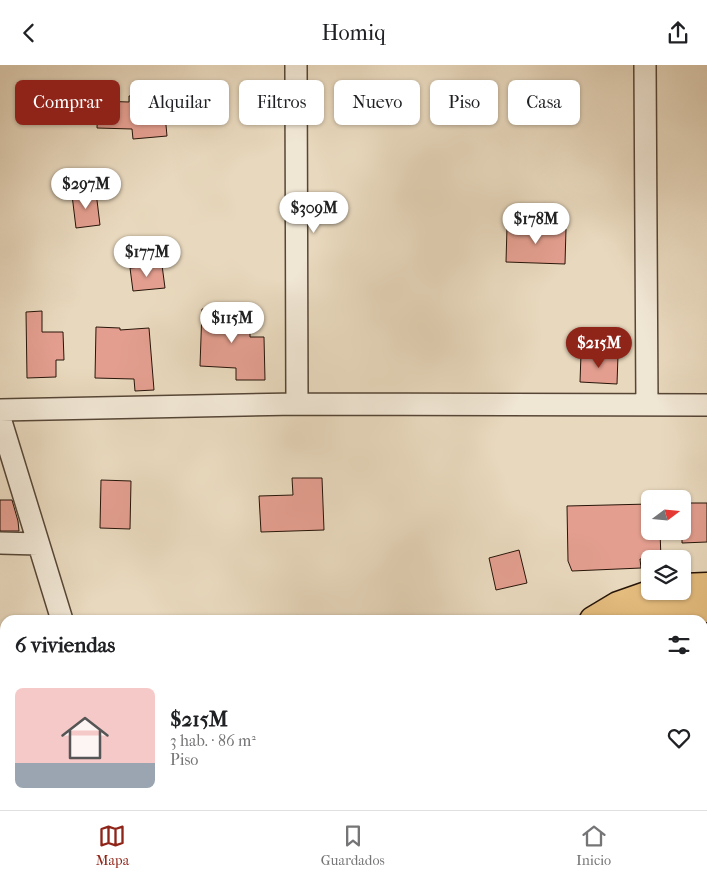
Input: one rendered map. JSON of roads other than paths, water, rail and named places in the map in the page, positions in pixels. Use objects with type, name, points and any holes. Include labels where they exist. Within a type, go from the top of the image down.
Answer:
[{"type":"main road","points":[[691,587],[707,586]]},
{"type":"main road","points":[[601,615],[618,605],[641,597]]},
{"type":"main road","points":[[644,615],[664,611],[707,609]]},
{"type":"street","points":[[296,65],[297,403]]},
{"type":"street","points":[[645,65],[647,404]]},
{"type":"street","points":[[0,410],[297,403],[707,405]]},
{"type":"street","points":[[0,418],[60,615]]},
{"type":"street","points":[[0,543],[38,544]]}]
